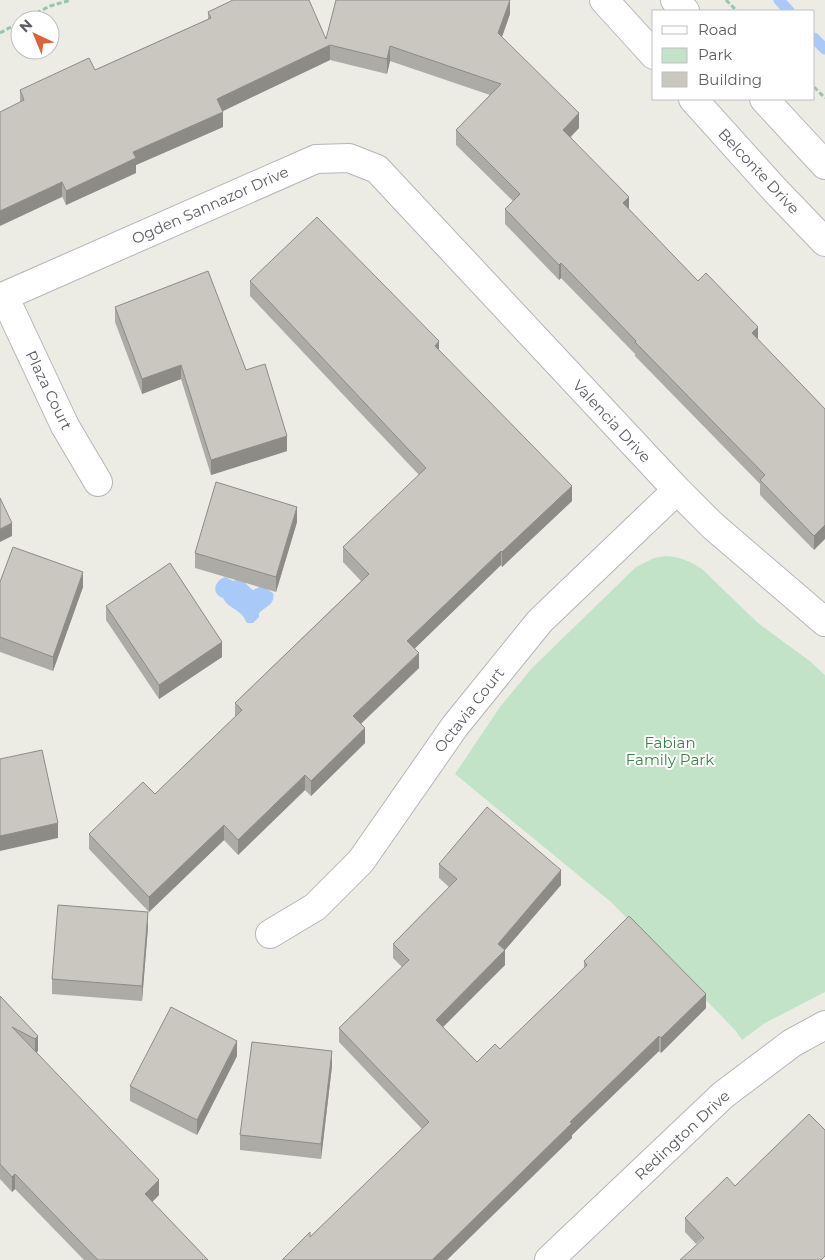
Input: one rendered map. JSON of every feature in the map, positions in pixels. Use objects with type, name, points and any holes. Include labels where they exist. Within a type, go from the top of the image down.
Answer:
[{"type":"street","points":[[604,0],[652,53]]},
{"type":"street","points":[[675,0],[684,10]]},
{"type":"street","name":"Belconte Drive","points":[[694,100],[825,242]]},
{"type":"street","points":[[765,100],[825,165]]},
{"type":"street","name":"Ogden Sannazor Drive","points":[[2,297],[316,159],[349,158],[378,169],[411,206]]},
{"type":"street","name":"Valencia Drive","points":[[411,206],[676,490],[713,526],[825,622]]},
{"type":"street","name":"Plaza Court","points":[[2,297],[66,426],[98,482]]},
{"type":"street","name":"Octavia Court","points":[[270,934],[315,907],[361,861],[455,726],[540,621],[676,490]]},
{"type":"street","name":"Redington Drive","points":[[555,1258],[723,1095],[792,1043],[825,1025]]},
{"type":"path","points":[[43,10],[71,0]]},
{"type":"path","points":[[726,0],[736,10]]},
{"type":"path","points":[[815,88],[825,98]]},
{"type":"green space","name":"Fabian Family Park","points":[[666,556],[685,560],[702,569],[758,623],[811,662],[825,675],[825,992],[765,1023],[742,1040],[735,1030],[611,902],[455,774],[500,707],[532,668],[636,567],[654,558]]},
{"type":"water","points":[[225,577],[233,581],[240,580],[253,590],[262,586],[273,593],[274,597],[271,603],[259,613],[259,617],[253,623],[247,623],[240,613],[215,591],[218,581]]},
{"type":"building","points":[[233,0],[309,0],[326,39],[336,0],[510,0],[498,33],[579,113],[563,130],[629,197],[623,203],[698,281],[706,273],[758,327],[752,333],[825,409],[825,525],[814,536],[760,480],[765,475],[561,263],[559,265],[505,209],[520,194],[456,130],[501,84],[390,46],[387,59],[330,45],[217,99],[223,112],[133,152],[136,158],[66,191],[62,182],[0,211],[0,112],[24,100],[20,90],[89,58],[95,70],[211,18],[208,12]]},
{"type":"building","points":[[317,217],[439,341],[435,346],[572,486],[407,641],[419,653],[353,716],[365,728],[311,781],[305,775],[238,840],[224,825],[149,897],[89,834],[143,782],[155,794],[242,710],[235,703],[369,574],[343,547],[426,468],[250,281]]},
{"type":"building","points":[[208,271],[246,370],[265,364],[287,436],[211,460],[181,365],[142,379],[115,307]]},
{"type":"building","points":[[216,482],[297,507],[276,577],[195,553]]},
{"type":"building","points":[[0,498],[12,523],[0,529]]},
{"type":"building","points":[[13,547],[83,572],[53,657],[0,637],[0,582]]},
{"type":"building","points":[[170,563],[222,642],[159,685],[106,606]]},
{"type":"building","points":[[42,750],[58,823],[0,836],[0,759]]},
{"type":"building","points":[[487,807],[561,870],[498,944],[505,950],[436,1020],[477,1062],[495,1044],[500,1049],[587,965],[584,961],[629,916],[706,994],[661,1038],[659,1036],[570,1122],[572,1123],[432,1260],[282,1260],[310,1232],[310,1237],[429,1122],[339,1028],[409,960],[393,944],[457,879],[439,864]]},
{"type":"building","points":[[58,905],[148,912],[142,986],[52,979]]},
{"type":"building","points":[[0,996],[38,1036],[35,1039],[12,1027],[159,1180],[145,1194],[208,1260],[98,1260],[15,1174],[12,1177],[0,1164]]},
{"type":"building","points":[[171,1007],[237,1041],[197,1120],[130,1086]]},
{"type":"building","points":[[252,1042],[332,1051],[321,1144],[240,1135]]},
{"type":"building","points":[[809,1114],[825,1130],[825,1256],[821,1260],[680,1260],[704,1238],[685,1218],[727,1177],[735,1186]]},
{"type":"waterway","points":[[779,0],[788,10]]},
{"type":"waterway","points":[[815,39],[825,49]]}]
